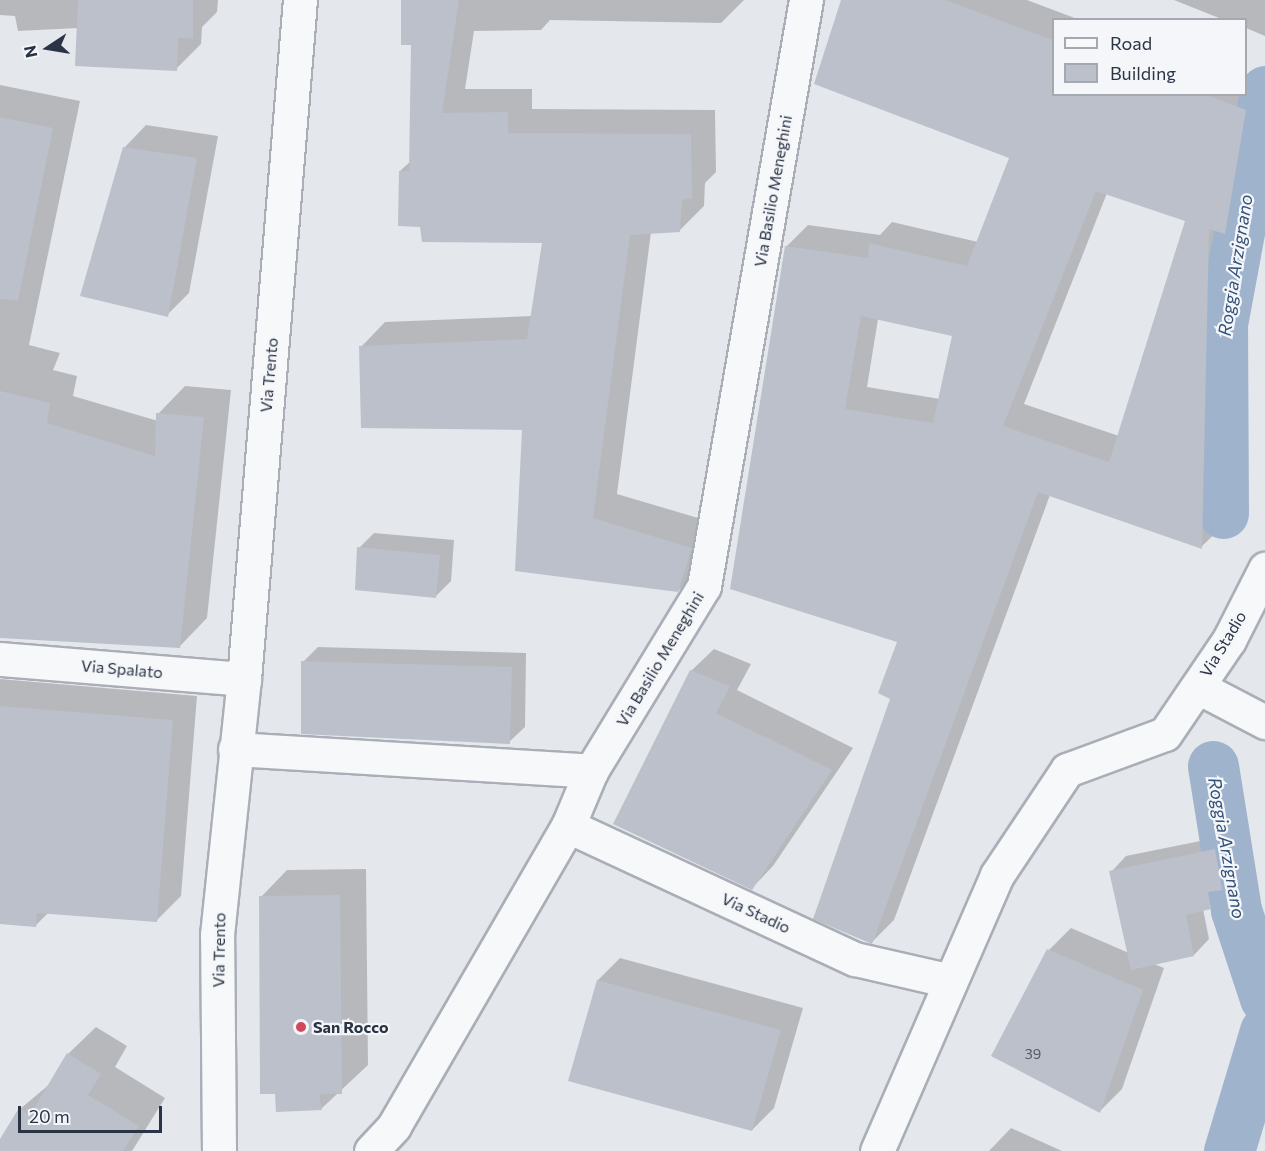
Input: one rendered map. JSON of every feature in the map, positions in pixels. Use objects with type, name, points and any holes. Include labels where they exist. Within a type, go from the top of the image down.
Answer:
[{"type":"street","name":"Via Trento","points":[[219,1151],[217,935],[244,679],[300,0]]},
{"type":"street","name":"Via Basilio Meneghini","points":[[371,1151],[394,1126],[568,826],[591,771],[704,586],[806,0]]},
{"type":"street","name":"Via Stadio","points":[[877,1151],[997,875],[1067,770],[1165,734],[1229,640],[1265,569]]},
{"type":"street","name":"Via Spalato","points":[[0,659],[244,679]]},
{"type":"street","name":"Via Stadio","points":[[1197,687],[1265,722]]},
{"type":"street","points":[[235,750],[591,771]]},
{"type":"street","name":"Via Stadio","points":[[568,826],[855,959],[951,981]]},
{"type":"building","points":[[78,0],[193,0],[193,38],[178,38],[177,71],[75,66]]},
{"type":"building","points":[[401,0],[459,0],[442,113],[508,112],[508,133],[691,134],[692,198],[682,200],[680,232],[630,235],[593,518],[692,548],[678,592],[515,571],[522,430],[361,428],[359,346],[527,339],[542,243],[422,242],[420,227],[398,226],[399,171],[409,171],[411,45],[401,45]]},
{"type":"building","points":[[841,0],[945,0],[1052,40],[1052,96],[1208,96],[1246,110],[1225,234],[1209,229],[1202,549],[1038,492],[872,944],[813,919],[890,699],[878,693],[897,642],[730,589],[785,246],[868,258],[869,243],[967,266],[1009,158],[814,84]],"holes":[[[1096,191],[1185,221],[1109,462],[1003,426]],[[861,316],[952,336],[933,423],[845,409]]]},
{"type":"building","points":[[0,117],[53,128],[18,301],[0,299]]},
{"type":"building","points":[[123,147],[197,158],[168,317],[80,296]]},
{"type":"building","points":[[0,391],[50,403],[47,423],[155,456],[156,413],[204,417],[180,648],[0,638]]},
{"type":"building","points":[[357,547],[440,555],[436,598],[355,590]]},
{"type":"building","points":[[301,661],[512,667],[510,744],[301,734]]},
{"type":"building","points":[[690,670],[730,686],[716,713],[832,770],[752,890],[613,824]]},
{"type":"building","points":[[0,706],[173,720],[157,922],[37,913],[36,927],[0,924]]},
{"type":"building","points":[[1215,849],[1222,890],[1208,892],[1211,909],[1186,915],[1194,956],[1131,970],[1109,871]]},
{"type":"building","name":"San Rocco","points":[[340,895],[342,1094],[319,1094],[322,1110],[276,1112],[275,1094],[260,1094],[259,896]]},
{"type":"building","points":[[1047,949],[1143,990],[1100,1113],[991,1056]]},
{"type":"building","points":[[597,980],[781,1030],[752,1131],[568,1081]]},
{"type":"building","points":[[67,1053],[101,1074],[88,1095],[139,1126],[123,1151],[0,1151],[0,1139],[19,1108],[30,1115]]},
{"type":"waterway","name":"Roggia Arzignano","points":[[1223,513],[1222,324],[1265,91]]},
{"type":"waterway","name":"Roggia Arzignano","points":[[1213,766],[1236,910],[1265,998]]},
{"type":"waterway","name":"Roggia Arzignano","points":[[1229,1151],[1265,1031]]},
{"type":"place","name":"San Rocco","points":[[301,1027]]}]
